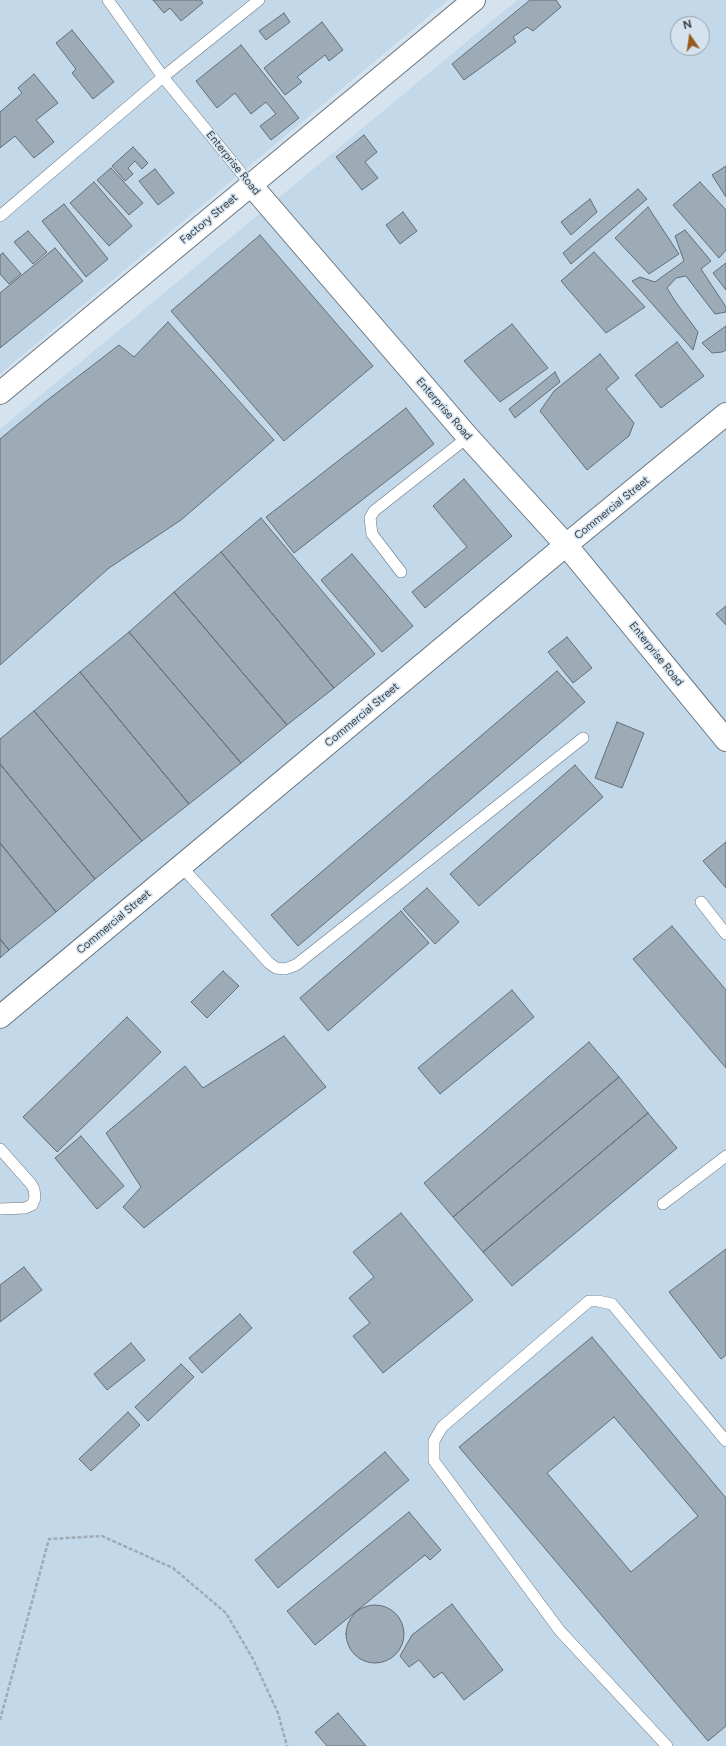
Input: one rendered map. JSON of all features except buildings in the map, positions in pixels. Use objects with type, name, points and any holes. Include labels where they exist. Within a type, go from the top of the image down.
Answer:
[{"type":"street","name":"Factory Street","points":[[0,393],[474,0]]},
{"type":"street","name":"Enterprise Road","points":[[251,185],[468,437],[566,546],[726,740]]},
{"type":"street","name":"Commercial Street","points":[[0,1017],[726,414]]},
{"type":"lane","name":"Enterprise Road","points":[[108,0],[163,77],[251,185]]},
{"type":"lane","points":[[0,216],[163,77],[259,0]]},
{"type":"lane","points":[[401,572],[372,534],[370,518],[374,511],[468,437]]},
{"type":"lane","points":[[181,866],[269,963],[276,968],[285,969],[296,965],[583,738]]},
{"type":"lane","points":[[701,902],[726,934]]},
{"type":"lane","points":[[0,1149],[31,1184],[34,1189],[35,1198],[32,1205],[25,1208],[0,1209]]},
{"type":"lane","points":[[663,1204],[726,1156]]},
{"type":"lane","points":[[667,1746],[560,1631],[434,1461],[434,1441],[442,1427],[589,1301],[598,1301],[612,1304],[726,1441]]},
{"type":"path","points":[[0,1720],[49,1539],[102,1536],[173,1568],[226,1613],[253,1659],[278,1713],[287,1746]]},
{"type":"shaded area","points":[[0,0],[448,0],[0,374]]},
{"type":"shaded area","points":[[517,0],[726,0],[726,1746],[0,1746],[0,429]]}]
